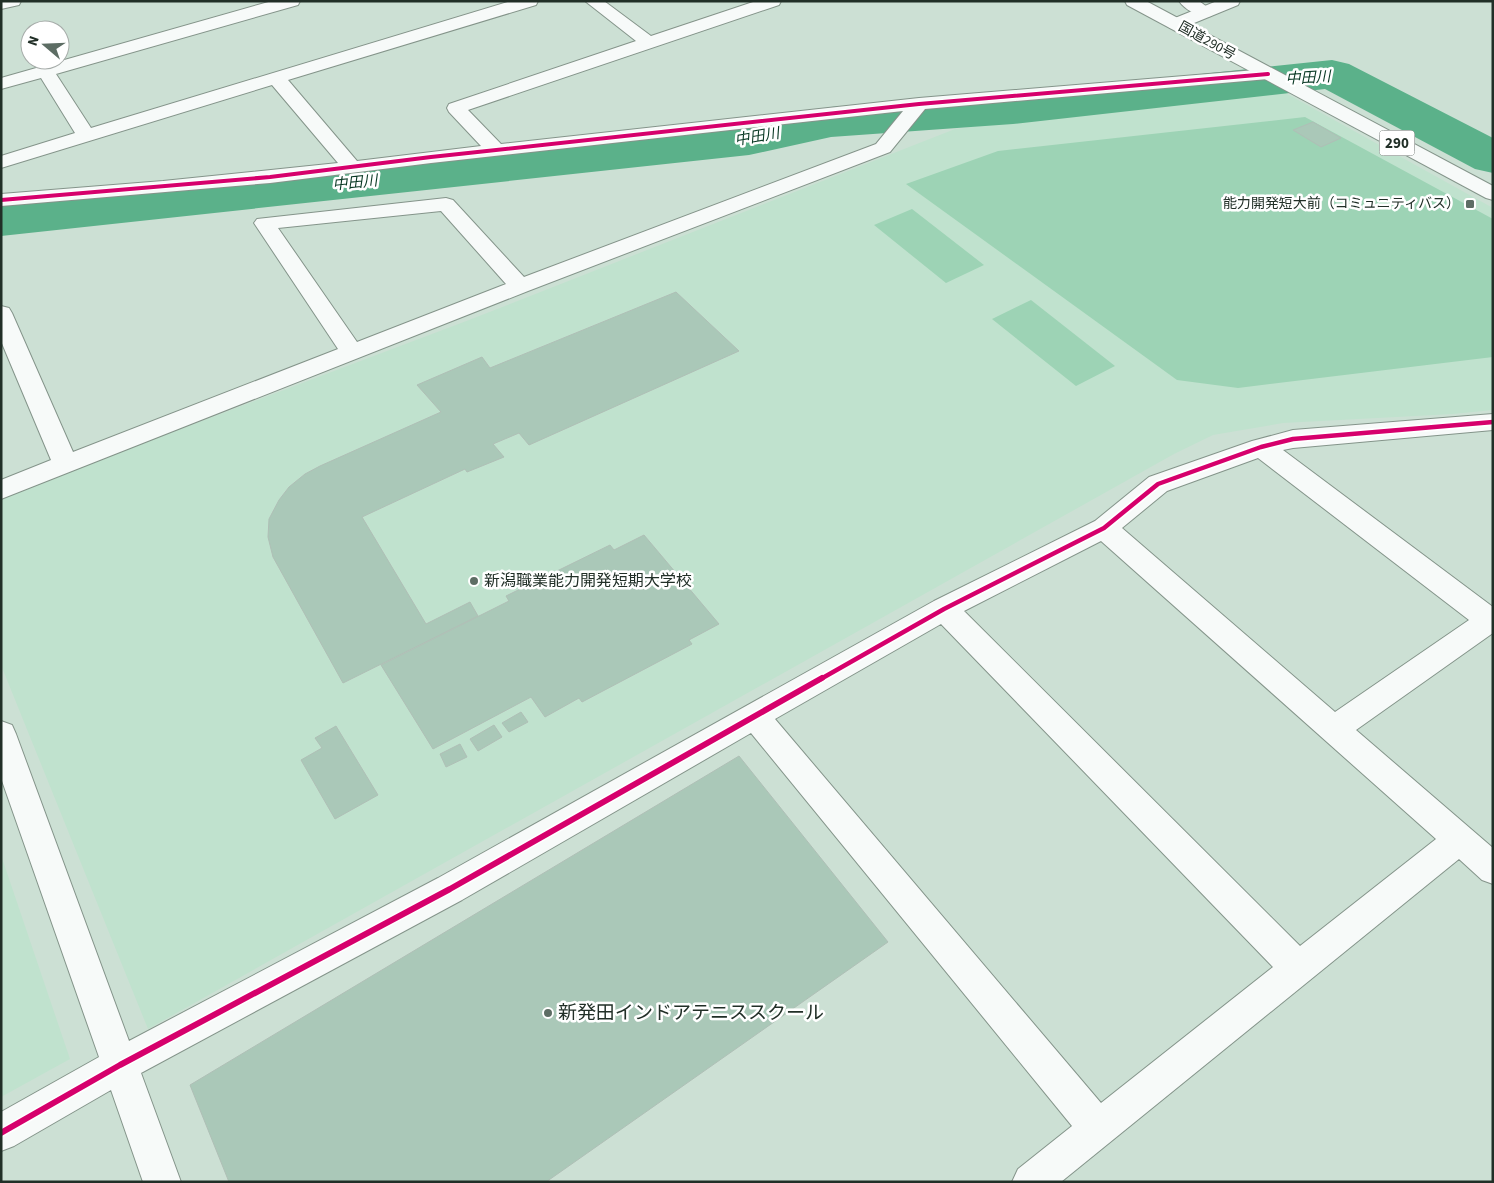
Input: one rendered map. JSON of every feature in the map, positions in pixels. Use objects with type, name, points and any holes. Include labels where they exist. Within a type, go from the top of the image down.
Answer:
[{"type":"main road","points":[[1,4],[13,1]]},
{"type":"main road","points":[[1,84],[292,1]]},
{"type":"main road","points":[[1,162],[530,1]]},
{"type":"main road","points":[[593,1],[648,42]]},
{"type":"main road","points":[[496,150],[456,108],[773,1]]},
{"type":"main road","name":"国道290号","points":[[1134,1],[1493,194]]},
{"type":"main road","points":[[1187,1],[1205,12]]},
{"type":"main road","points":[[1176,24],[1232,1]]},
{"type":"main road","points":[[45,71],[86,135]]},
{"type":"main road","points":[[1,200],[98,193],[353,168],[496,150],[919,104],[1268,74]]},
{"type":"main road","points":[[277,79],[353,168]]},
{"type":"main road","points":[[1,490],[520,286],[883,148],[919,104]]},
{"type":"main road","points":[[352,352],[264,223],[446,204],[520,286]]},
{"type":"main road","points":[[1,313],[66,464]]},
{"type":"main road","points":[[1,1133],[120,1065],[450,889],[944,608],[1104,528],[1158,484],[1261,447],[1293,439],[1493,422]]},
{"type":"main road","points":[[1261,447],[1491,619],[1334,729]]},
{"type":"main road","points":[[1104,528],[1493,868]]},
{"type":"main road","points":[[944,608],[1298,968]]},
{"type":"main road","points":[[755,717],[1098,1128]]},
{"type":"main road","points":[[1,734],[162,1182]]},
{"type":"main road","points":[[1031,1182],[1460,839]]},
{"type":"shaded area","name":"新潟職業能力開発短期大学校","points":[[1280,90],[1493,208],[1493,410],[1453,414],[1283,423],[1213,435],[1174,454],[148,1029],[1,665],[1,497],[469,320],[955,129]]},
{"type":"shaded area","points":[[1305,117],[1493,219],[1493,357],[1238,388],[1177,380],[906,184],[998,151]]},
{"type":"shaded area","points":[[912,209],[984,265],[946,283],[874,225]]},
{"type":"shaded area","points":[[1031,300],[1115,366],[1076,386],[992,319]]},
{"type":"shaded area","points":[[1,855],[70,1059],[1,1097]]},
{"type":"building","points":[[1313,122],[1341,138],[1321,147],[1293,130]]},
{"type":"building","points":[[676,292],[739,351],[529,445],[519,433],[493,444],[504,457],[467,472],[465,469],[362,517],[426,624],[470,602],[478,616],[343,683],[273,557],[268,537],[269,519],[279,500],[289,487],[305,474],[320,466],[441,412],[417,385],[482,357],[490,368]]},
{"type":"building","points":[[644,535],[719,624],[689,640],[692,644],[582,702],[579,698],[545,717],[531,697],[433,749],[381,665],[509,601],[506,596],[610,545],[614,550]]},
{"type":"building","points":[[521,712],[528,722],[509,732],[502,723]]},
{"type":"building","points":[[494,725],[502,737],[478,751],[470,739]]},
{"type":"building","points":[[336,726],[378,795],[335,819],[301,760],[322,748],[315,738]]},
{"type":"building","points":[[460,744],[467,757],[446,767],[440,754]]},
{"type":"building","name":"新発田インドアテニススクール","points":[[739,756],[888,942],[546,1182],[229,1182],[190,1085]]},
{"type":"waterway","name":"中田川","points":[[1,220],[749,140],[831,122],[1013,109],[1332,74],[1493,158]]},
{"type":"cycle path","points":[[1,200],[270,177],[431,157],[919,104],[1268,74]]},
{"type":"cycle path","points":[[1,1133],[120,1065],[450,889],[944,609],[1104,528],[1158,484],[1261,447],[1293,439],[1493,422]]},
{"type":"place","name":"能力開発短大前（コミュニティバス）","points":[[1470,204]]},
{"type":"place","name":"新潟職業能力開発短期大学校","points":[[474,581]]},
{"type":"place","name":"新発田インドアテニススクール","points":[[548,1013]]}]
